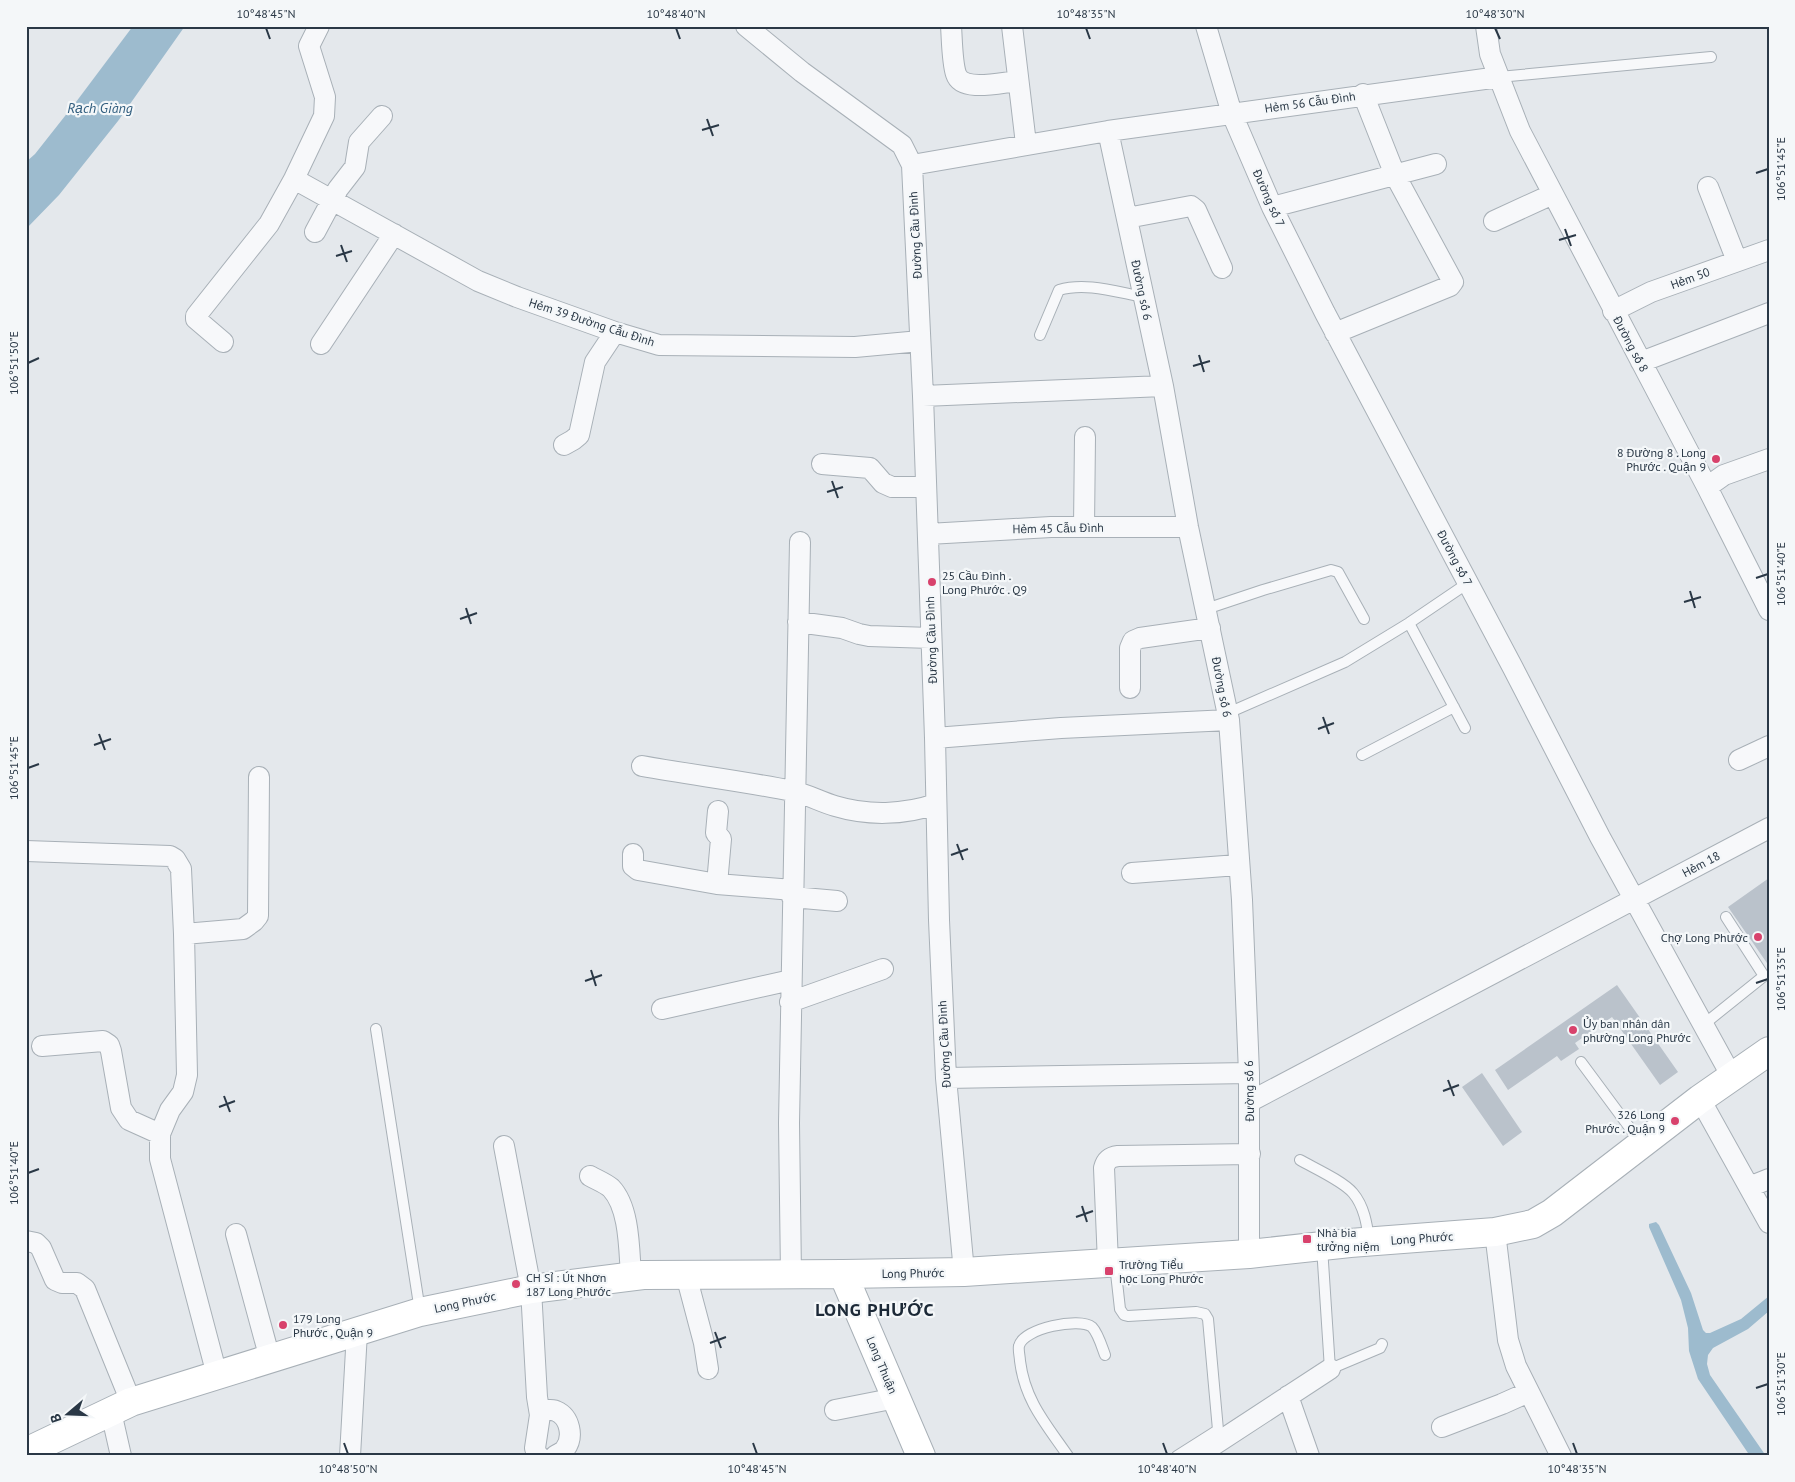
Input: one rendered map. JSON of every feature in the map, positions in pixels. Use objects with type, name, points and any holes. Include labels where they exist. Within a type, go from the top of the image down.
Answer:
[{"type":"street","points":[[223,342],[196,319],[197,312],[266,228],[294,179],[324,116],[325,97],[309,46],[319,26]]},
{"type":"street","points":[[746,26],[802,72],[902,146],[912,164]]},
{"type":"street","points":[[951,26],[956,74],[964,85],[1018,81]]},
{"type":"street","points":[[1012,26],[1026,144]]},
{"type":"street","name":"Đường số 7","points":[[1206,26],[1232,114],[1272,207],[1335,333],[1634,900],[1732,1077]]},
{"type":"street","name":"Đường số 8","points":[[1486,26],[1490,54],[1520,131],[1707,487],[1769,610]]},
{"type":"street","name":"Hẻm 56 Cẫu Đình","points":[[912,164],[1108,131],[1363,94],[1499,77]]},
{"type":"street","points":[[1335,333],[1450,286],[1454,282],[1395,175],[1363,94]]},
{"type":"street","points":[[315,232],[332,200],[355,167],[359,142],[382,116]]},
{"type":"street","name":"Đường số 6","points":[[1108,131],[1163,386],[1188,527],[1228,716],[1242,900],[1249,1073],[1250,1254]]},
{"type":"street","name":"Đường Cầu Đình","points":[[912,164],[928,534],[935,738],[938,920],[946,1078],[964,1272]]},
{"type":"street","points":[[1272,207],[1436,164]]},
{"type":"street","name":"Hẻm 39 Đường Cẫu Đình","points":[[294,179],[492,288],[615,332],[659,345],[855,347],[920,341]]},
{"type":"street","points":[[1708,187],[1737,261]]},
{"type":"street","points":[[1494,221],[1553,194]]},
{"type":"street","points":[[1127,218],[1191,206],[1196,210],[1222,268]]},
{"type":"street","points":[[321,344],[394,234]]},
{"type":"street","name":"Hẻm 50","points":[[1613,311],[1651,292],[1769,250]]},
{"type":"street","points":[[1641,362],[1769,313]]},
{"type":"street","points":[[564,445],[579,435],[595,362],[615,332]]},
{"type":"street","points":[[923,396],[1163,386]]},
{"type":"street","points":[[1084,527],[1085,437]]},
{"type":"street","points":[[1707,487],[1724,475],[1769,459]]},
{"type":"street","points":[[822,464],[870,468],[884,483],[892,486],[926,487]]},
{"type":"street","name":"Hẻm 45 Cẫu Đình","points":[[928,534],[1051,527],[1188,527]]},
{"type":"street","points":[[791,1275],[790,1002],[800,542]]},
{"type":"street","points":[[1130,688],[1130,648],[1133,641],[1208,618]]},
{"type":"street","points":[[798,622],[842,628],[869,636],[931,638]]},
{"type":"street","points":[[935,738],[1228,716]]},
{"type":"street","points":[[1739,760],[1769,746]]},
{"type":"street","points":[[642,766],[795,791],[836,806],[868,812],[899,813],[916,811],[936,804]]},
{"type":"street","points":[[184,934],[243,929],[254,922],[258,916],[259,777]]},
{"type":"street","points":[[718,811],[716,833],[721,839],[718,884]]},
{"type":"street","name":"Hẻm 18","points":[[1249,1102],[1769,828]]},
{"type":"street","points":[[26,851],[170,856],[175,859],[180,869],[184,934],[187,1075],[183,1092],[170,1110],[160,1134],[160,1159],[217,1375]]},
{"type":"street","points":[[633,854],[633,866],[638,870],[718,884],[792,893],[837,901]]},
{"type":"street","points":[[1132,873],[1238,865]]},
{"type":"street","points":[[790,1002],[883,969]]},
{"type":"street","points":[[662,1009],[791,980]]},
{"type":"street","points":[[42,1046],[103,1041],[111,1050],[121,1108],[129,1120],[160,1134]]},
{"type":"street","name":"Long Phước","points":[[26,1452],[121,1407],[217,1375],[420,1312],[531,1289],[631,1276],[964,1272],[1250,1254],[1370,1241],[1495,1232],[1533,1224],[1552,1213],[1700,1099],[1769,1051]]},
{"type":"street","points":[[946,1078],[1249,1073]]},
{"type":"street","points":[[1700,1099],[1769,1223]]},
{"type":"street","points":[[504,1146],[531,1289],[537,1397],[540,1410],[535,1448],[539,1456]]},
{"type":"street","points":[[1111,1263],[1104,1168],[1106,1161],[1118,1156],[1250,1154]]},
{"type":"street","points":[[590,1176],[610,1187],[622,1207],[626,1220],[631,1276]]},
{"type":"street","points":[[1749,1187],[1769,1179]]},
{"type":"street","points":[[1495,1232],[1508,1340],[1516,1366],[1561,1456]]},
{"type":"street","points":[[236,1234],[270,1359]]},
{"type":"street","points":[[26,1241],[36,1243],[41,1248],[55,1280],[62,1283],[77,1283],[85,1289],[121,1407],[121,1456]]},
{"type":"street","name":"Long Thuận","points":[[843,1274],[922,1456]]},
{"type":"street","points":[[686,1275],[704,1342],[708,1369]]},
{"type":"street","points":[[350,1456],[357,1332]]},
{"type":"street","points":[[1197,1456],[1330,1369]]},
{"type":"street","points":[[1442,1427],[1529,1392]]},
{"type":"street","points":[[1288,1396],[1310,1456]]},
{"type":"street","points":[[836,1410],[896,1398]]},
{"type":"street","points":[[540,1410],[555,1411],[564,1418],[570,1429],[569,1441],[564,1450],[555,1456]]},
{"type":"lane","name":"Hẻm 56 Cẫu Đình","points":[[1499,77],[1711,57]]},
{"type":"lane","points":[[1040,335],[1059,290],[1070,287],[1084,287],[1144,297]]},
{"type":"lane","points":[[1208,618],[1263,590],[1334,570],[1338,572],[1364,619]]},
{"type":"lane","points":[[1228,716],[1345,662],[1410,623],[1468,584]]},
{"type":"lane","points":[[1410,623],[1465,728]]},
{"type":"lane","points":[[1362,755],[1454,707]]},
{"type":"lane","points":[[1703,1025],[1766,980],[1726,917]]},
{"type":"lane","points":[[376,1029],[420,1312]]},
{"type":"lane","points":[[1581,1062],[1641,1144]]},
{"type":"lane","points":[[1300,1160],[1344,1185],[1353,1193],[1366,1219],[1370,1241]]},
{"type":"lane","points":[[1322,1246],[1330,1369],[1380,1348],[1382,1344]]},
{"type":"lane","points":[[1111,1263],[1120,1308],[1124,1315],[1196,1312],[1205,1314],[1208,1318],[1218,1430],[1177,1456]]},
{"type":"lane","points":[[1068,1456],[1030,1399],[1024,1385],[1019,1346],[1023,1338],[1041,1328],[1084,1323],[1093,1328],[1105,1355]]},
{"type":"water","name":"Rạch Giàng","points":[[133,26],[185,26],[118,121],[59,195],[26,229],[26,162],[35,154],[76,102]]},
{"type":"water","points":[[1656,1222],[1691,1293],[1703,1330],[1706,1333],[1741,1319],[1769,1296],[1769,1311],[1748,1329],[1713,1348],[1708,1355],[1707,1364],[1710,1375],[1766,1456],[1750,1456],[1698,1379],[1689,1351],[1688,1328],[1681,1300],[1649,1227],[1649,1224]]},
{"type":"building","name":"Chợ Long Phước","points":[[1769,878],[1769,966],[1728,907]]},
{"type":"building","name":"Ủy ban nhân dân phường Long Phước","points":[[1617,985],[1678,1072],[1660,1085],[1612,1017],[1575,1043],[1579,1049],[1561,1061],[1557,1056],[1508,1090],[1495,1070]]},
{"type":"building","points":[[1482,1073],[1522,1132],[1503,1146],[1462,1087]]},
{"type":"place","name":"8 Đường 8 . Long Phước . Quận 9","points":[[1716,459]]},
{"type":"place","name":"25 Cầu Đình . Long Phước . Q9","points":[[932,582]]},
{"type":"place","name":"Chợ Long Phước","points":[[1758,937]]},
{"type":"place","name":"Ủy ban nhân dân phường Long Phước","points":[[1573,1030]]},
{"type":"place","name":"326 Long Phước . Quận 9","points":[[1675,1121]]},
{"type":"place","name":"Nhà bia tưởng niệm","points":[[1307,1239]]},
{"type":"place","name":"Trường Tiểu học Long Phước","points":[[1109,1271]]},
{"type":"place","name":"CH Sỉ : Út Nhơn 187 Long Phước","points":[[516,1284]]},
{"type":"place","name":"179 Long Phước , Quận 9","points":[[283,1325]]},
{"type":"district","name":"LONG PHƯỚC","points":[[875,1309]]}]
